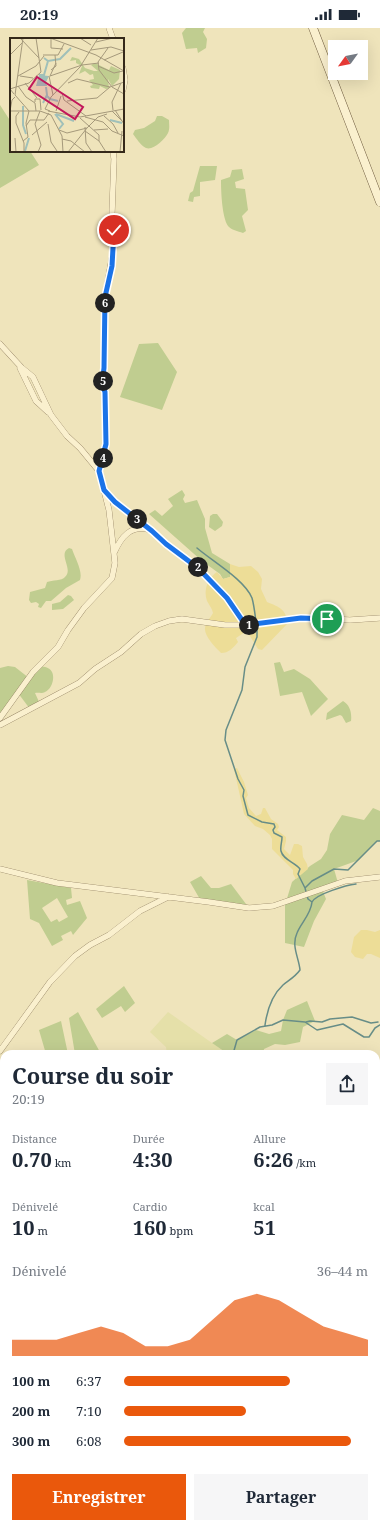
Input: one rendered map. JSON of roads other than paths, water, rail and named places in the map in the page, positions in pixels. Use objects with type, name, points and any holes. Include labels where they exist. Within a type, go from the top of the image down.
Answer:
[{"type":"street","points":[[109,28],[113,38]]},
{"type":"street","points":[[313,28],[380,202]]},
{"type":"street","points":[[124,74],[124,85]]},
{"type":"street","points":[[99,471],[106,444],[105,392],[102,384],[104,368],[105,297],[112,266],[114,230],[112,213],[113,152]]},
{"type":"street","points":[[0,344],[33,378],[51,414],[67,436],[85,453],[99,471],[109,510],[115,563],[112,578],[84,608],[58,647],[33,672],[0,718]]},
{"type":"street","points":[[104,490],[115,502],[198,568],[227,598],[247,625]]},
{"type":"street","points":[[114,553],[127,533],[134,529],[141,528],[152,531]]},
{"type":"street","points":[[0,725],[79,683],[95,669],[121,652],[141,634],[155,626],[169,621],[182,619],[225,625],[247,625],[301,618],[350,620],[380,618]]},
{"type":"street","points":[[0,868],[57,883],[249,908],[273,906],[345,881],[380,877]]},
{"type":"street","points":[[1,1050],[50,982],[75,956],[109,935],[140,911],[168,897]]},
{"type":"waterway","points":[[197,548],[243,584],[252,598],[256,622]]},
{"type":"waterway","points":[[257,626],[257,637],[245,667],[242,690],[226,730],[225,740],[238,779],[244,790],[243,796],[248,815],[262,822],[274,824],[274,833],[282,837],[282,854],[300,869],[298,874],[305,888],[308,899],[312,902],[310,910],[295,938],[295,947],[300,970],[279,989],[273,998],[267,1014],[265,1025]]},
{"type":"waterway","points":[[305,888],[312,881],[334,869],[348,870],[377,841],[380,841]]},
{"type":"waterway","points":[[312,902],[325,893],[356,884]]},
{"type":"waterway","points":[[306,1022],[322,1022],[330,1019],[352,1017],[371,1023],[378,1022]]},
{"type":"waterway","points":[[234,1050],[237,1040],[260,1027],[272,1025],[283,1020],[305,1022],[317,1030],[343,1024],[364,1037],[369,1037],[375,1028],[380,1025]]}]
